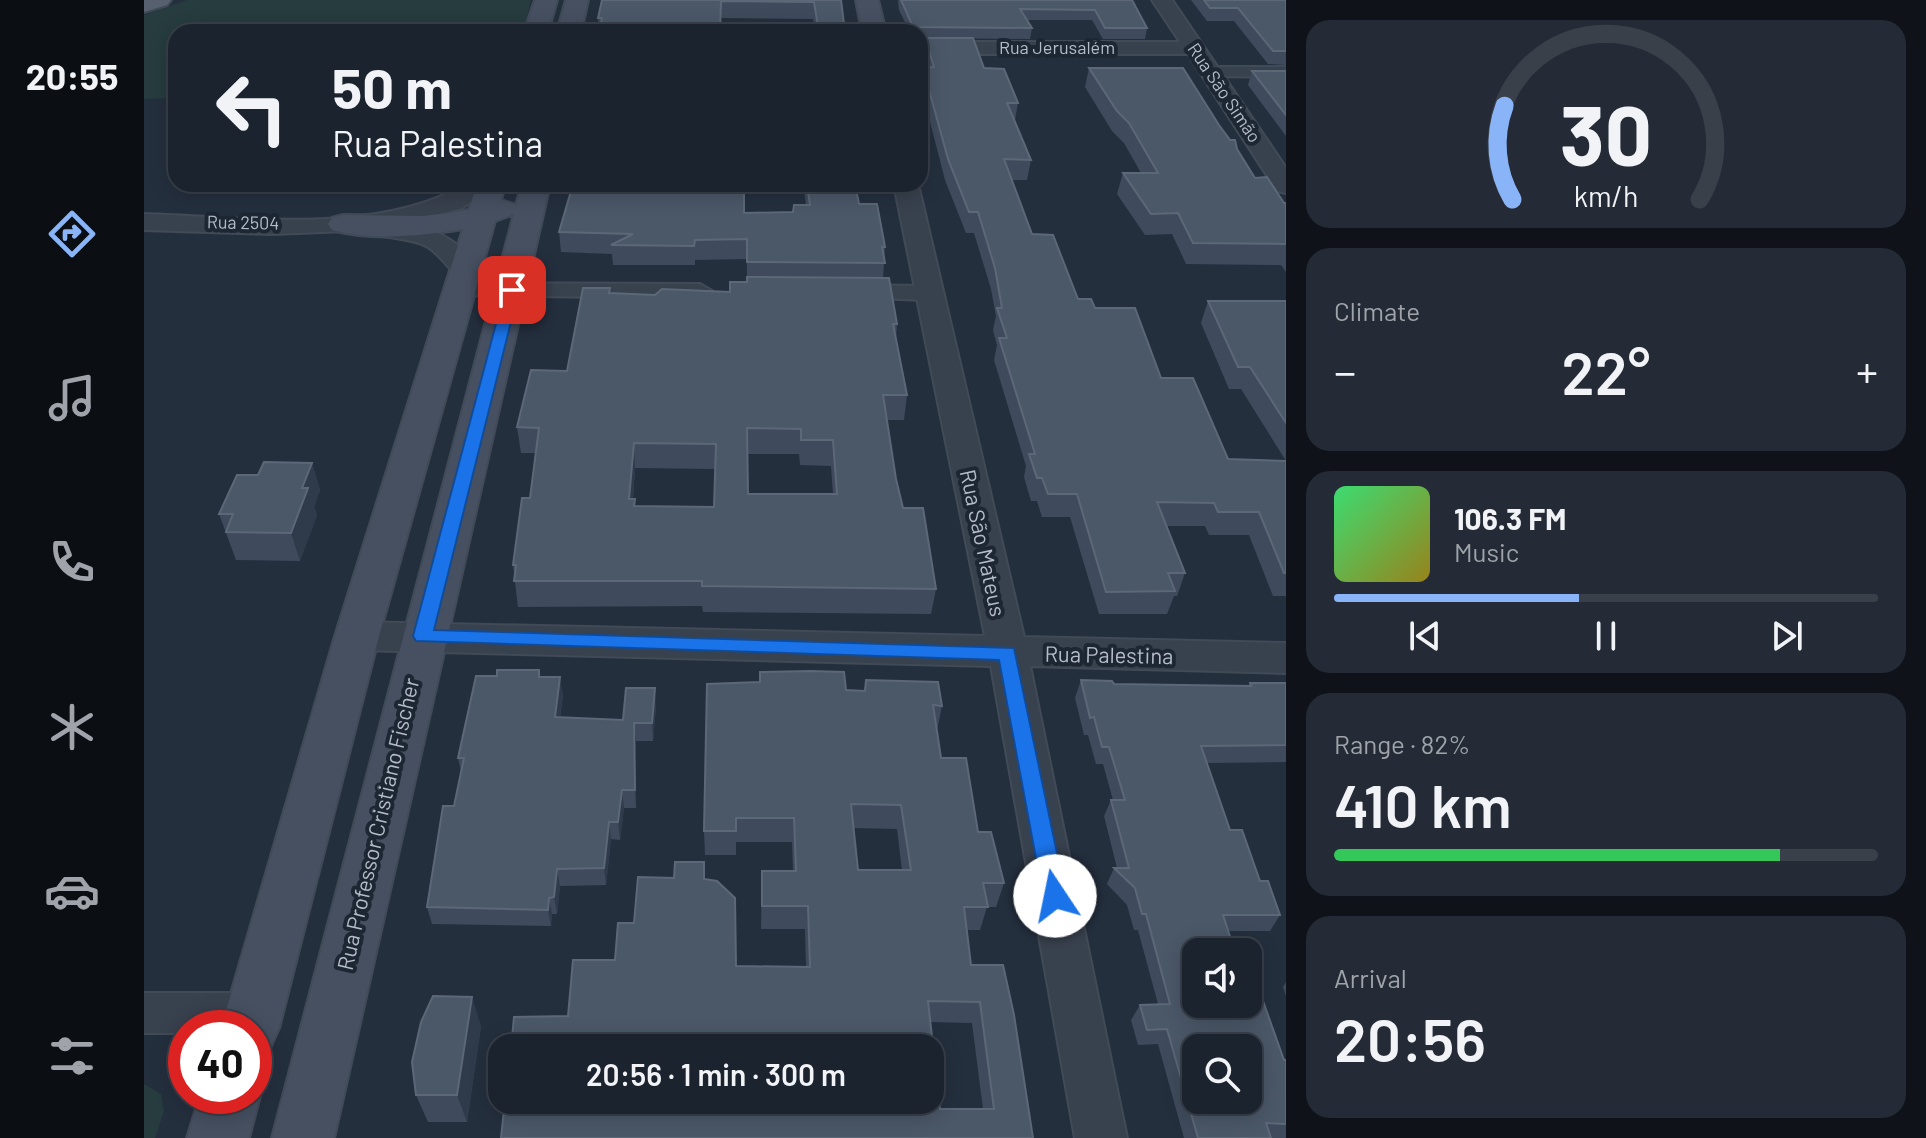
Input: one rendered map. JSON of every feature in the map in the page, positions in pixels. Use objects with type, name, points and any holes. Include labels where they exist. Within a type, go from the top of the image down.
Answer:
[{"type":"main road","points":[[144,5],[159,0]]},
{"type":"main road","points":[[538,24],[546,0]]},
{"type":"main road","points":[[571,24],[577,0]]},
{"type":"main road","points":[[867,0],[872,24]]},
{"type":"main road","points":[[343,224],[428,227],[485,195],[515,202],[526,192]]},
{"type":"main road","name":"Rua Professor Cristiano Fischer","points":[[303,1138],[423,636],[512,290],[533,192]]},
{"type":"main road","points":[[255,1010],[357,636],[464,281],[485,195]]},
{"type":"main road","points":[[218,1138],[225,1114]]},
{"type":"street","name":"Rua São Simão","points":[[1162,0],[1286,186]]},
{"type":"street","name":"Rua Jerusalém","points":[[928,48],[1194,48]]},
{"type":"street","points":[[1210,72],[1286,72]]},
{"type":"street","name":"Rua São Mateus","points":[[908,192],[1008,653],[1101,1138]]},
{"type":"street","name":"Rua 2504","points":[[144,222],[343,224],[426,236],[456,252],[464,281]]},
{"type":"street","points":[[464,281],[512,290],[728,291]]},
{"type":"street","points":[[836,292],[928,293]]},
{"type":"street","name":"Rua Palestina","points":[[357,636],[1286,658]]},
{"type":"street","points":[[144,1013],[168,1015]]},
{"type":"green space","points":[[187,0],[531,0],[525,24],[168,24],[168,98],[144,99],[144,15]]},
{"type":"green space","points":[[144,1084],[161,1094],[164,1111],[155,1138],[144,1138]]},
{"type":"building","points":[[602,0],[841,0],[844,24],[818,24],[814,2],[721,1],[720,24],[601,24],[602,18],[598,18]]},
{"type":"building","points":[[901,0],[1132,0],[1147,28],[1105,28],[1095,10],[1020,9],[1032,28],[928,27],[928,24],[912,24]]},
{"type":"building","points":[[1204,0],[1286,0],[1286,51],[1273,51],[1238,8],[1210,8]]},
{"type":"building","points":[[928,38],[973,38],[984,68],[1004,69],[1018,103],[1007,103],[1031,160],[1004,159],[1032,234],[1053,235],[1078,299],[1091,299],[1095,308],[1135,308],[1161,378],[1193,378],[1228,459],[1286,461],[1286,573],[1259,512],[1218,512],[1214,503],[1157,502],[1185,573],[1168,573],[1175,591],[1106,592],[1077,494],[1048,494],[1042,478],[1037,478],[1029,454],[1035,454],[999,338],[1007,338],[997,308],[1002,308],[995,268],[978,212],[969,212],[948,159],[928,86],[928,68],[934,67]]},
{"type":"building","points":[[1089,68],[1183,68],[1219,125],[1230,140],[1235,140],[1237,149],[1255,178],[1267,177],[1286,203],[1286,244],[1193,243],[1178,213],[1151,214],[1123,173],[1158,173],[1129,123],[1117,111]]},
{"type":"building","points":[[1252,71],[1286,71],[1286,115]]},
{"type":"building","points":[[571,192],[744,192],[744,213],[793,212],[794,205],[810,205],[808,192],[857,192],[859,204],[877,204],[885,263],[747,262],[747,239],[695,240],[694,246],[611,245],[633,234],[559,232]]},
{"type":"building","points":[[747,277],[889,278],[897,324],[893,324],[907,395],[883,395],[903,508],[923,508],[936,589],[702,586],[702,581],[514,581],[516,565],[513,565],[522,498],[530,498],[539,428],[517,427],[531,370],[567,371],[583,288],[610,288],[609,293],[655,295],[662,289],[730,292],[730,282],[747,282]],"holes":[[[747,428],[801,429],[801,440],[833,440],[837,494],[748,494]],[[634,443],[716,444],[714,507],[634,506],[635,499],[629,499]]]},
{"type":"building","points":[[1208,301],[1286,301],[1286,423],[1250,367],[1238,367]]},
{"type":"building","points":[[264,462],[312,463],[302,488],[308,488],[291,533],[226,532],[233,514],[219,514],[237,475],[258,475]]},
{"type":"building","points":[[497,670],[539,670],[539,677],[560,677],[555,717],[623,720],[626,688],[655,688],[652,723],[634,723],[635,790],[622,790],[618,822],[609,822],[604,868],[557,869],[554,897],[549,898],[548,910],[427,907],[443,806],[454,806],[464,758],[458,758],[476,676],[497,676]]},
{"type":"building","points":[[811,671],[844,672],[846,690],[865,691],[866,680],[938,682],[942,706],[933,705],[941,758],[966,758],[978,832],[991,832],[1004,883],[983,883],[988,907],[964,907],[971,965],[1003,965],[1033,1138],[501,1138],[504,1114],[944,1114],[944,1109],[994,1109],[980,1002],[928,1001],[932,1034],[512,1034],[514,1017],[568,1016],[573,960],[615,960],[618,923],[634,923],[638,877],[674,878],[675,862],[704,862],[704,879],[717,881],[735,898],[736,966],[810,967],[808,906],[762,906],[762,871],[796,871],[794,818],[736,818],[736,831],[704,831],[707,684],[760,682],[760,672]],"holes":[[[851,804],[901,805],[911,870],[858,870]]]},
{"type":"building","points":[[1081,680],[1112,681],[1114,684],[1251,686],[1250,683],[1286,683],[1286,745],[1201,746],[1230,830],[1242,830],[1260,881],[1268,881],[1280,915],[1223,915],[1230,938],[1182,938],[1182,1018],[1262,1018],[1262,998],[1286,1060],[1286,1124],[1266,1123],[1271,1138],[1198,1138],[1191,1114],[1262,1114],[1262,1034],[1182,1034],[1182,1082],[1167,1029],[1147,1030],[1140,1005],[1170,1004],[1146,914],[1142,914],[1135,888],[1114,868],[1129,868],[1111,800],[1125,800],[1109,747],[1102,747],[1094,717],[1090,718]]},
{"type":"building","points":[[433,996],[472,997],[457,1095],[416,1095],[412,1062],[421,1022]]},
{"type":"route","points":[[512,290],[423,636],[1008,653],[1055,896]]}]
